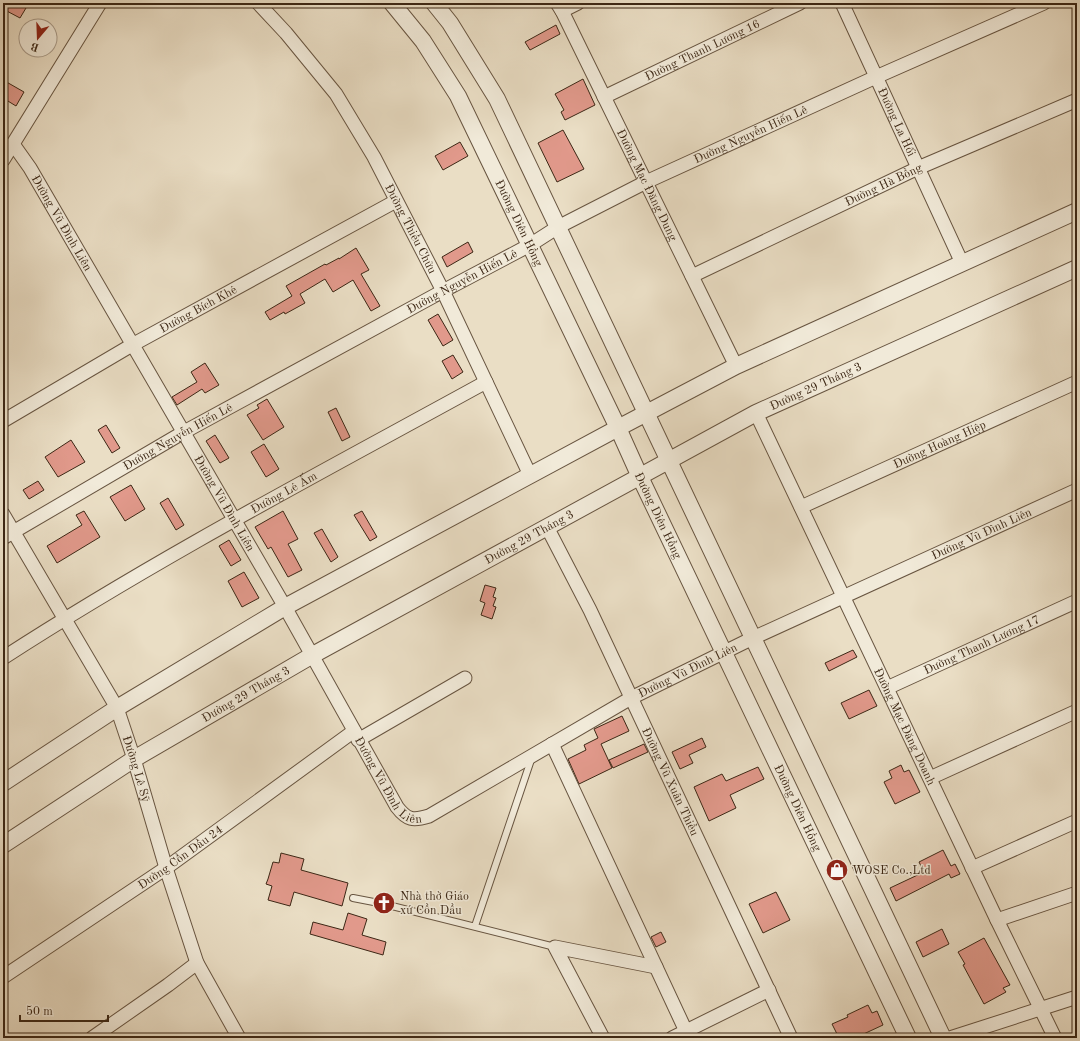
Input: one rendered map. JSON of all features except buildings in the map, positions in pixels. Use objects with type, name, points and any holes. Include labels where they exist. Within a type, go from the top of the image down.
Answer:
[{"type":"street","points":[[3,160],[100,3]]},
{"type":"street","name":"Đường Thiều Chửu","points":[[258,3],[286,33],[336,94],[374,158],[443,291],[530,475]]},
{"type":"street","name":"Đường Diên Hồng","points":[[392,3],[422,41],[458,96],[618,428],[908,1038]]},
{"type":"street","points":[[434,3],[450,23],[497,99],[943,1038]]},
{"type":"street","points":[[560,7],[578,3]]},
{"type":"street","name":"Đường Thanh Lương 16","points":[[604,97],[800,3]]},
{"type":"street","name":"Đường La Hối","points":[[842,3],[962,264]]},
{"type":"street","name":"Đường Nguyễn Hiến Lê","points":[[8,535],[184,432],[530,245],[558,227],[646,182],[876,77],[1044,3]]},
{"type":"street","name":"Đường Mạc Đăng Dung","points":[[560,7],[736,366]]},
{"type":"street","name":"Đường Hà Bồng","points":[[692,276],[918,168],[1077,100]]},
{"type":"street","name":"Đường Vũ Đình Liên","points":[[13,144],[30,168],[184,432],[285,607],[396,807],[404,816],[416,820],[429,816],[631,698],[843,596],[1077,490]]},
{"type":"street","name":"Đường Bích Khê","points":[[3,421],[132,345],[396,201]]},
{"type":"street","points":[[3,783],[117,708],[285,607],[646,413],[736,366],[1077,211]]},
{"type":"street","name":"Đường 29 Tháng 3","points":[[3,845],[134,758],[311,656],[756,413],[1077,268]]},
{"type":"street","name":"Đường Lê Ấm","points":[[3,658],[64,618],[234,520],[486,382]]},
{"type":"street","name":"Đường Hoàng Hiệp","points":[[801,507],[1077,382]]},
{"type":"street","name":"Đường Mạc Đăng Doanh","points":[[756,413],[972,868],[1055,1038]]},
{"type":"street","name":"Đường Lê Sỹ","points":[[3,514],[8,535],[64,618],[117,708],[134,758],[166,868],[197,963],[239,1038]]},
{"type":"street","name":"Đường Vũ Xuân Thiều","points":[[547,527],[590,610],[791,1038]]},
{"type":"street","name":"Đường Thanh Lương 17","points":[[887,688],[1077,602]]},
{"type":"street","name":"Đường Cồn Dầu 24","points":[[3,977],[166,868],[356,735],[465,678]]},
{"type":"street","points":[[930,778],[1077,711]]},
{"type":"street","points":[[552,744],[687,1031]]},
{"type":"street","points":[[972,868],[1077,821]]},
{"type":"street","points":[[997,920],[1077,893]]},
{"type":"street","points":[[555,947],[656,967]]},
{"type":"street","points":[[555,947],[603,1038]]},
{"type":"street","points":[[92,1038],[197,963]]},
{"type":"street","points":[[672,1038],[769,990]]},
{"type":"street","points":[[950,1038],[1077,997]]},
{"type":"lane","points":[[475,926],[533,755]]},
{"type":"lane","points":[[353,898],[475,926],[519,939],[555,947]]},
{"type":"place","name":"WOSE Co.,Ltd","points":[[837,870]]},
{"type":"place","name":"Nhà thờ Giáo xứ Cồn Dầu","points":[[384,903]]}]
